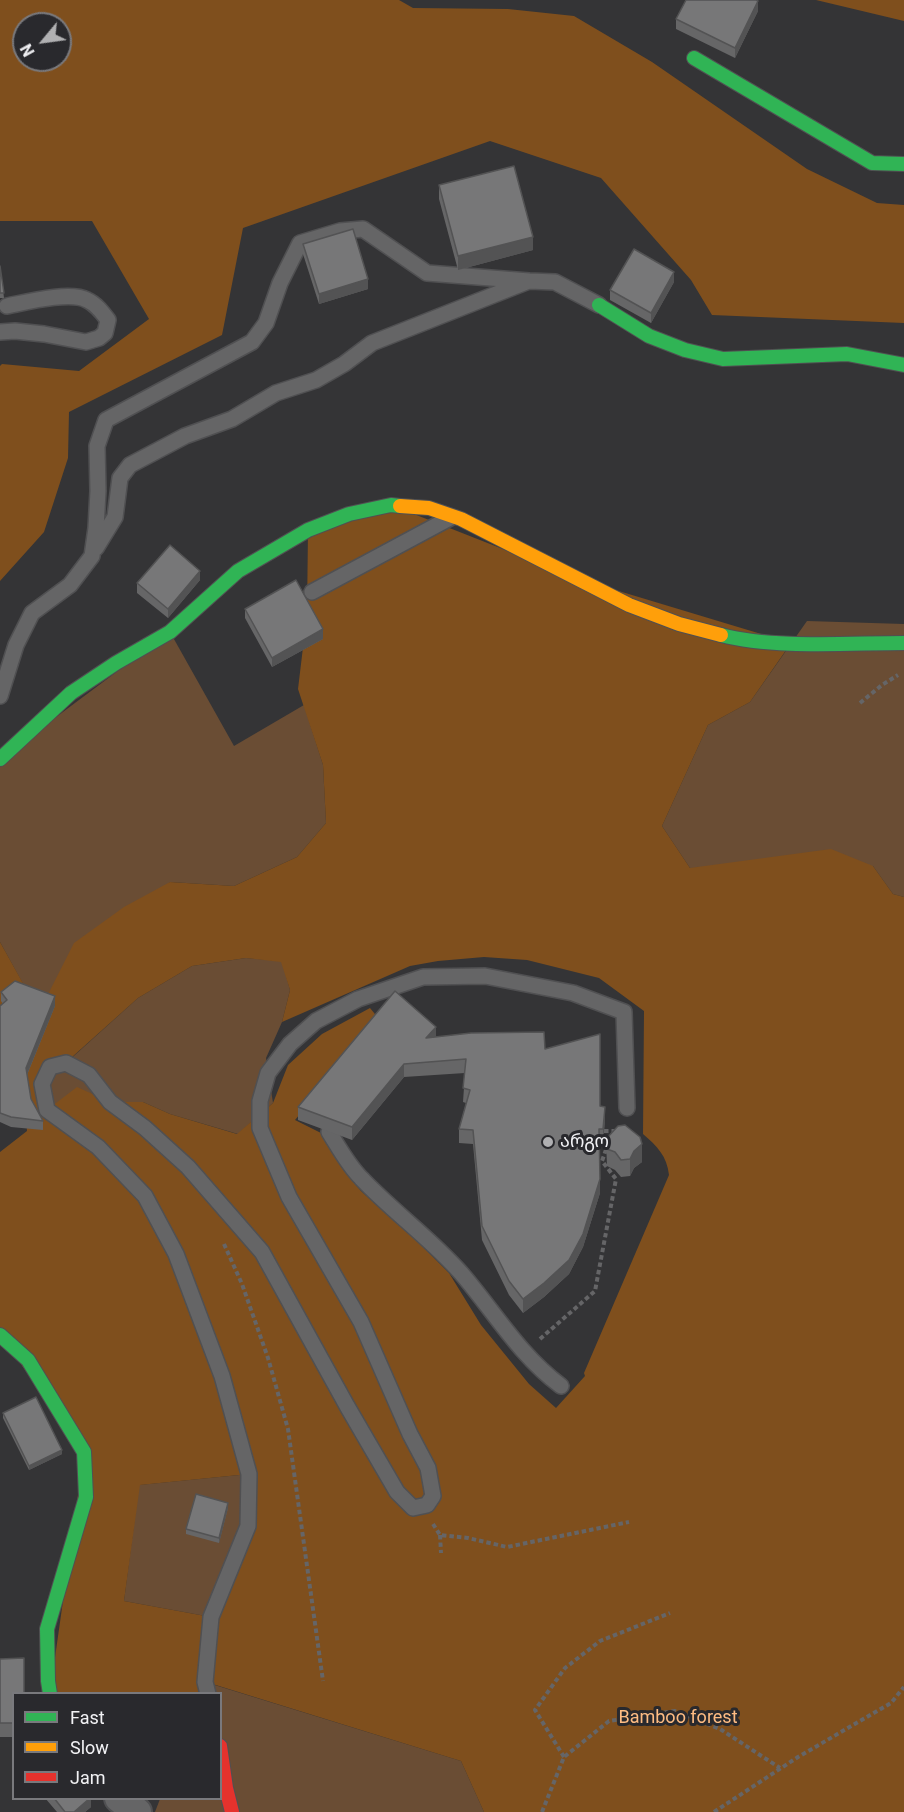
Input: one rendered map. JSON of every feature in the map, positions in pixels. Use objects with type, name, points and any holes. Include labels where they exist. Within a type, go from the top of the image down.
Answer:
[{"type":"street","points":[[694,58],[872,164],[904,164]]},
{"type":"street","points":[[599,305],[649,336],[686,350],[723,358],[847,354],[904,365]]},
{"type":"street","points":[[0,759],[71,693],[116,663],[170,632],[238,571],[308,530],[349,514],[391,505],[429,508],[452,516],[490,533],[629,605],[679,624],[737,639],[791,643],[904,643]]},
{"type":"street","points":[[0,1335],[28,1360],[84,1452],[86,1497],[66,1543],[47,1629],[50,1692]]},
{"type":"street","points":[[222,1760],[232,1812]]},
{"type":"street","points":[[122,1800],[137,1812]]},
{"type":"lane","points":[[92,556],[98,491],[97,446],[106,420],[252,342],[266,323],[280,283],[300,243],[340,231],[363,229],[427,273],[555,282],[599,305]]},
{"type":"lane","points":[[0,696],[16,645],[32,613],[70,585],[92,556],[115,517],[120,478],[130,465],[184,436],[232,419],[276,393],[316,380],[344,364],[372,343],[530,281]]},
{"type":"lane","points":[[0,332],[44,334],[86,342],[99,338],[105,333],[108,320],[102,311],[86,299],[59,296],[7,306]]},
{"type":"lane","points":[[312,592],[452,516]]},
{"type":"lane","points":[[208,1692],[205,1682],[211,1617],[248,1526],[249,1474],[222,1376],[176,1254],[144,1196],[98,1147],[47,1110],[42,1084],[50,1067],[66,1063],[89,1075],[110,1102],[145,1128],[188,1167],[262,1252],[397,1492],[413,1508],[427,1505],[433,1496],[428,1468],[410,1434],[361,1322],[289,1197],[260,1128],[260,1101],[268,1073],[290,1044],[316,1021],[358,999],[423,977],[485,976],[573,993],[624,1012],[627,1108]]},
{"type":"lane","points":[[376,993],[381,1010]]},
{"type":"lane","points":[[329,1132],[359,1177],[427,1238],[460,1272],[524,1353],[561,1386]]},
{"type":"path","points":[[860,703],[882,685],[904,672]]},
{"type":"path","points":[[524,1353],[595,1291],[616,1179],[602,1161],[614,1131]]},
{"type":"path","points":[[220,1236],[242,1284],[268,1358],[288,1430],[323,1681]]},
{"type":"path","points":[[422,1506],[440,1535],[441,1553]]},
{"type":"path","points":[[440,1535],[468,1538],[507,1547],[629,1522]]},
{"type":"path","points":[[564,1757],[535,1710],[565,1668],[600,1641],[670,1613]]},
{"type":"path","points":[[714,1812],[780,1768],[891,1703],[904,1687]]},
{"type":"path","points":[[542,1812],[564,1757],[609,1721],[675,1711],[720,1729],[780,1768]]},
{"type":"shaded area","points":[[807,621],[904,624],[904,897],[893,894],[873,866],[690,868],[662,826],[708,725],[750,702]]},
{"type":"shaded area","points":[[170,632],[234,746],[304,705],[323,765],[326,823],[297,857],[234,886],[170,882],[39,1013],[0,942],[0,759]]},
{"type":"shaded area","points":[[246,958],[282,961],[290,990],[282,1022],[266,1058],[273,1103],[238,1134],[170,1114],[143,1102],[47,1110],[50,1067],[66,1063],[138,998],[192,966]]},
{"type":"shaded area","points":[[249,1474],[248,1526],[211,1617],[124,1601],[139,1485]]},
{"type":"shaded area","points":[[205,1682],[461,1761],[484,1812],[155,1812],[160,1800],[222,1800],[222,1692],[201,1692]]},
{"type":"green space","points":[[0,0],[399,0],[413,8],[508,9],[574,16],[652,62],[807,169],[877,203],[904,205],[904,323],[712,315],[691,280],[601,178],[490,141],[243,228],[222,335],[69,412],[68,458],[44,532],[0,581],[0,366],[2,364],[79,371],[149,319],[92,221],[0,221]]},
{"type":"green space","points":[[816,0],[904,0],[904,21]]},
{"type":"green space","name":"Bamboo forest","points":[[391,505],[579,579],[791,643],[750,702],[708,725],[662,826],[690,868],[831,849],[873,866],[893,894],[904,897],[904,1812],[484,1812],[461,1761],[206,1682],[201,1692],[50,1692],[84,1452],[0,1335],[0,1152],[27,1131],[24,1095],[0,1032],[0,942],[39,1012],[74,943],[124,907],[170,882],[234,886],[297,857],[326,823],[323,765],[298,689],[307,614],[308,530]],"holes":[[[484,957],[527,960],[599,978],[644,1011],[643,1134],[660,1152],[666,1162],[669,1175],[584,1373],[585,1376],[556,1408],[529,1384],[481,1325],[449,1273],[361,1191],[342,1168],[321,1133],[295,1120],[379,1019],[370,1008],[322,1034],[288,1065],[273,1103],[237,1134],[170,1114],[143,1102],[110,1102],[77,1087],[47,1110],[42,1084],[138,998],[192,966],[246,958],[281,962],[290,990],[282,1022],[410,966]],[[249,1474],[248,1525],[211,1617],[124,1601],[140,1485]]]},
{"type":"building","points":[[686,0],[758,1],[735,48],[676,19]]},
{"type":"building","points":[[514,166],[533,237],[458,256],[439,185]]},
{"type":"building","points":[[353,229],[368,279],[319,294],[303,244]]},
{"type":"building","points":[[634,249],[674,272],[651,313],[610,290]]},
{"type":"building","points":[[0,266],[4,293],[0,293]]},
{"type":"building","points":[[170,545],[200,571],[168,609],[137,583]]},
{"type":"building","points":[[296,580],[323,629],[272,658],[245,609]]},
{"type":"building","points":[[15,981],[55,996],[26,1068],[31,1099],[43,1121],[11,1117],[0,1113],[0,1006],[7,1000],[1,992]]},
{"type":"building","points":[[395,991],[436,1027],[426,1038],[471,1033],[544,1032],[545,1049],[600,1034],[600,1106],[605,1107],[603,1129],[599,1129],[600,1179],[583,1234],[569,1260],[523,1299],[509,1281],[482,1226],[473,1130],[459,1129],[470,1090],[463,1088],[466,1059],[404,1064],[352,1127],[298,1107]]},
{"type":"building","points":[[625,1125],[640,1137],[642,1144],[634,1151],[630,1159],[621,1160],[615,1152],[607,1149],[606,1139],[618,1126]]},
{"type":"building","points":[[36,1397],[62,1450],[29,1466],[3,1413]]},
{"type":"building","points":[[196,1494],[228,1503],[219,1538],[186,1529]]},
{"type":"building","points":[[24,1658],[24,1692],[12,1692],[12,1723],[0,1723],[0,1659]]},
{"type":"building","points":[[56,1800],[88,1800],[74,1812],[65,1812]]},
{"type":"traffic: fast","points":[[694,58],[872,163],[904,164]]},
{"type":"traffic: fast","points":[[599,305],[649,336],[685,350],[723,359],[847,354],[904,365]]},
{"type":"traffic: fast","points":[[0,759],[71,693],[116,663],[170,632],[238,571],[308,530],[349,514],[391,505],[400,506]]},
{"type":"traffic: fast","points":[[721,635],[788,644],[904,643]]},
{"type":"traffic: fast","points":[[0,1335],[28,1360],[84,1452],[86,1497],[47,1629],[50,1692]]},
{"type":"traffic: slow","points":[[400,506],[429,508],[461,519],[629,605],[679,624],[721,635]]},
{"type":"traffic: jam","points":[[222,1760],[232,1812]]},
{"type":"place","name":"არგო","points":[[548,1142]]}]
